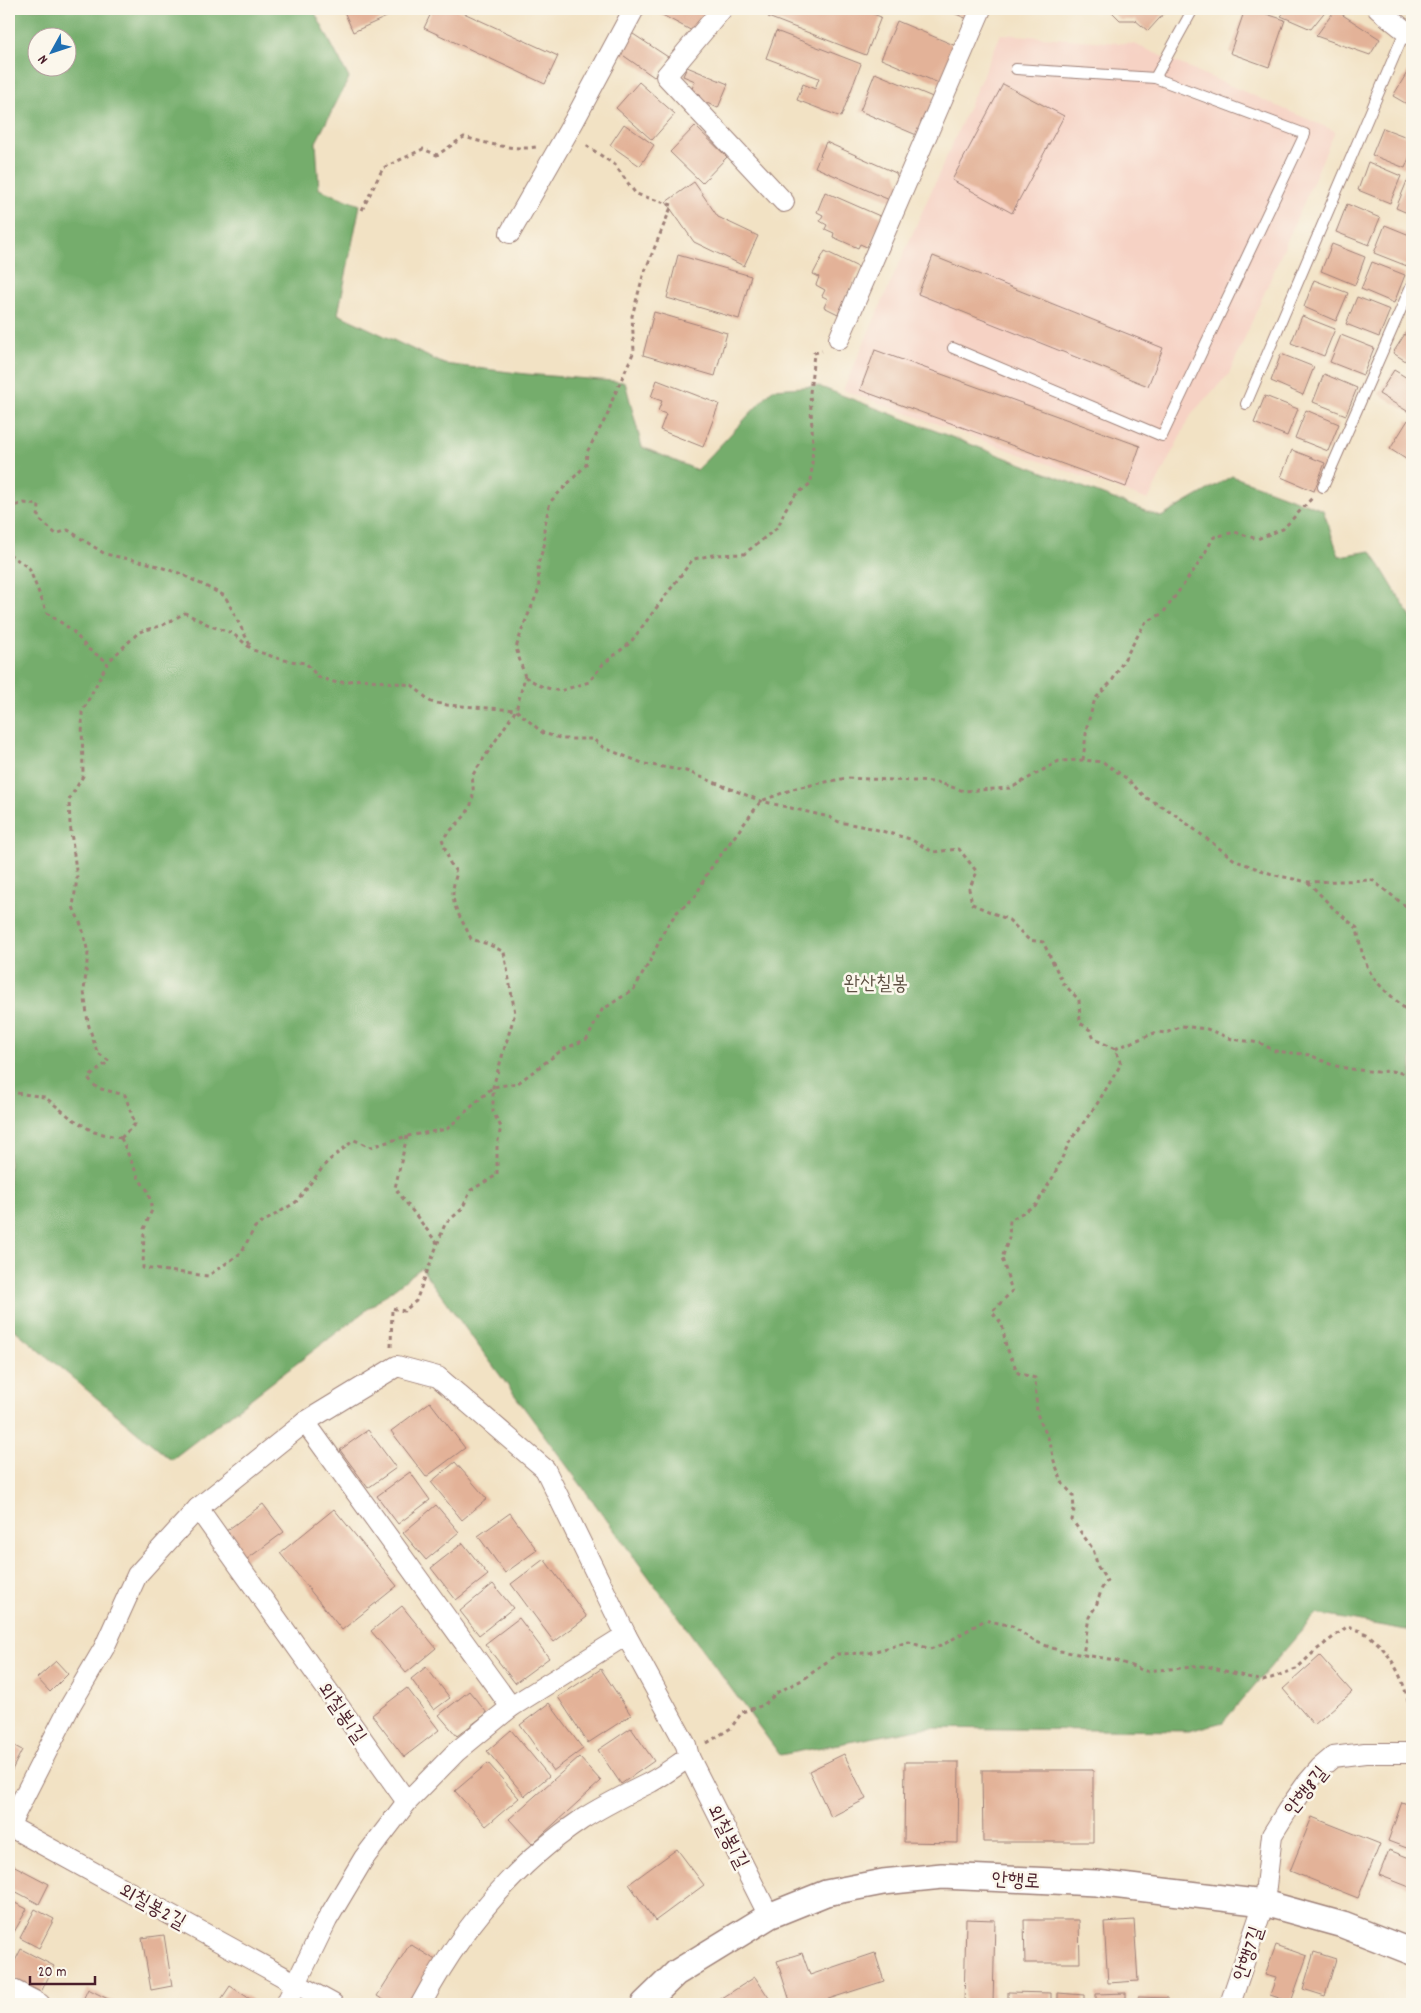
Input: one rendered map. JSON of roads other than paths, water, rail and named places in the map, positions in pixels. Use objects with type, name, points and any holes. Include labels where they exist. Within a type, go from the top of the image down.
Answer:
[{"type":"street","points":[[510,234],[634,9]]},
{"type":"street","points":[[722,9],[666,76],[784,202]]},
{"type":"street","points":[[839,339],[981,9]]},
{"type":"street","points":[[1378,9],[1409,34]]},
{"type":"street","name":"외칠봉1길","points":[[305,1422],[397,1366],[438,1376],[544,1469],[626,1635],[688,1751],[769,1916]]},
{"type":"street","points":[[9,1826],[70,1706],[104,1648],[137,1575],[198,1508],[305,1422],[511,1707]]},
{"type":"street","name":"외칠봉1길","points":[[198,1508],[407,1802]]},
{"type":"street","points":[[286,2004],[327,1920],[350,1881],[364,1858],[407,1802],[456,1752],[511,1707],[626,1635]]},
{"type":"street","points":[[421,2004],[440,1969],[463,1934],[488,1902],[537,1854],[581,1820],[616,1799],[653,1781],[688,1751]]},
{"type":"street","name":"안행8길","points":[[1264,1903],[1272,1835],[1286,1811],[1320,1768],[1333,1757],[1365,1752],[1412,1753]]},
{"type":"street","name":"외칠봉2길","points":[[9,1826],[333,2004]]},
{"type":"street","name":"안행로","points":[[644,2004],[676,1973],[769,1916],[826,1893],[883,1882],[942,1876],[1096,1883],[1264,1903],[1343,1925],[1412,1952]]},
{"type":"street","name":"안행7길","points":[[1230,2004],[1264,1903]]},
{"type":"street","points":[[9,1988],[40,2004]]},
{"type":"lane","points":[[1155,78],[1193,9]]},
{"type":"lane","points":[[1246,404],[1409,34]]},
{"type":"lane","points":[[953,348],[1162,436],[1306,134],[1155,78],[1016,69]]},
{"type":"lane","points":[[1323,487],[1412,284]]},
{"type":"park label","name":"완산칠봉","points":[[876,982]]}]
